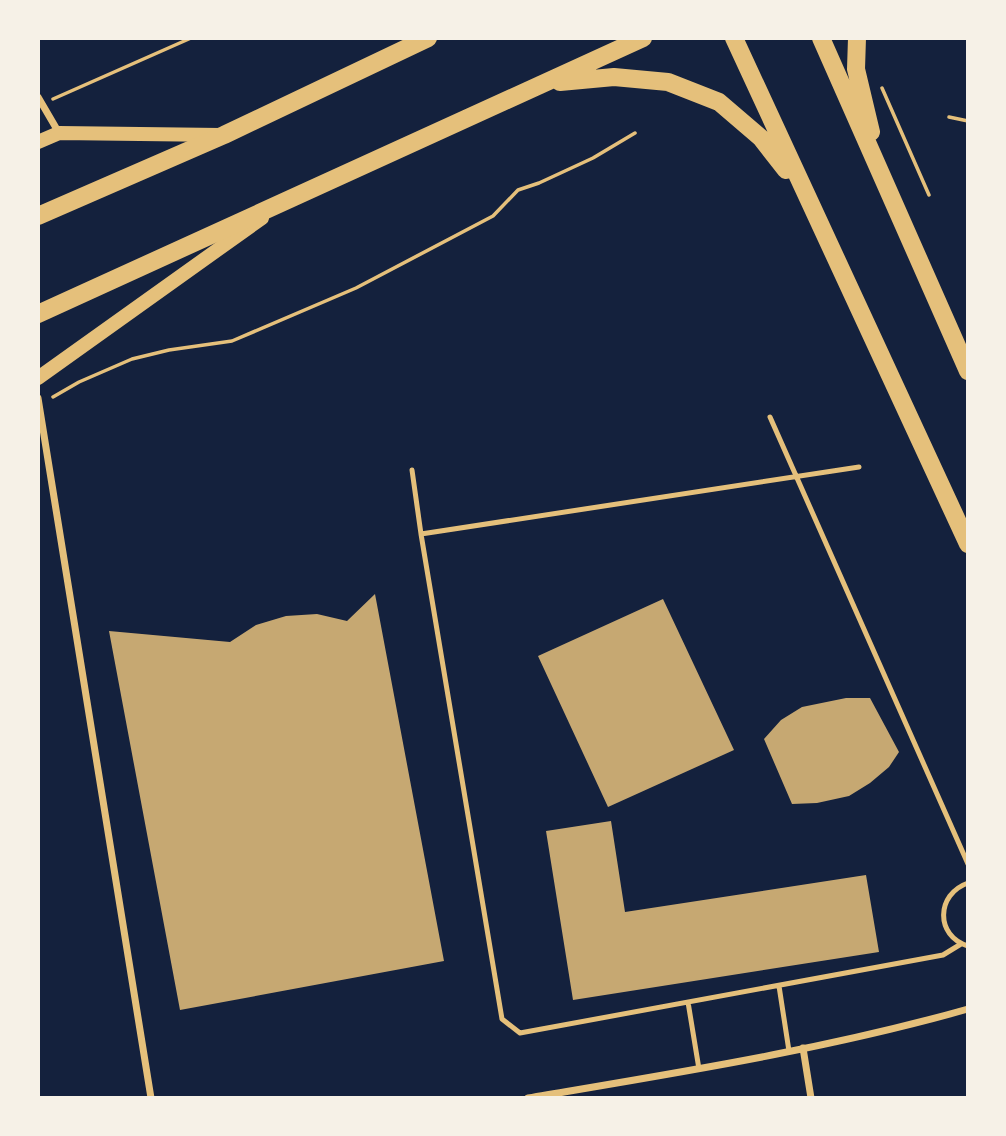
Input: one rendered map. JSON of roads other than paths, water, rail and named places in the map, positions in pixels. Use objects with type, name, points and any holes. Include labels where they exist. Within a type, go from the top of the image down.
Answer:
[{"type":"main road","points":[[38,216],[223,135],[428,38]]},
{"type":"main road","points":[[38,313],[643,38]]},
{"type":"main road","points":[[734,38],[968,544]]},
{"type":"main road","points":[[821,38],[968,371]]},
{"type":"main road","points":[[857,38],[856,69],[881,173]]},
{"type":"main road","points":[[543,84],[614,77],[668,82],[719,102],[761,138],[803,191]]},
{"type":"main road","points":[[38,142],[59,133],[223,135]]},
{"type":"main road","points":[[38,378],[282,204]]},
{"type":"street","points":[[40,100],[59,133]]},
{"type":"street","points":[[39,401],[151,1097]]},
{"type":"street","points":[[528,1097],[699,1069],[928,1021],[968,1009]]},
{"type":"street","points":[[803,1048],[811,1097]]},
{"type":"lane","points":[[770,417],[968,864]]},
{"type":"lane","points":[[421,534],[859,467]]},
{"type":"lane","points":[[412,470],[502,1019],[520,1033],[943,956],[964,945],[948,933],[943,914],[946,900],[953,891],[968,883]]},
{"type":"lane","points":[[779,986],[789,1051]]},
{"type":"lane","points":[[688,1002],[699,1069]]}]
